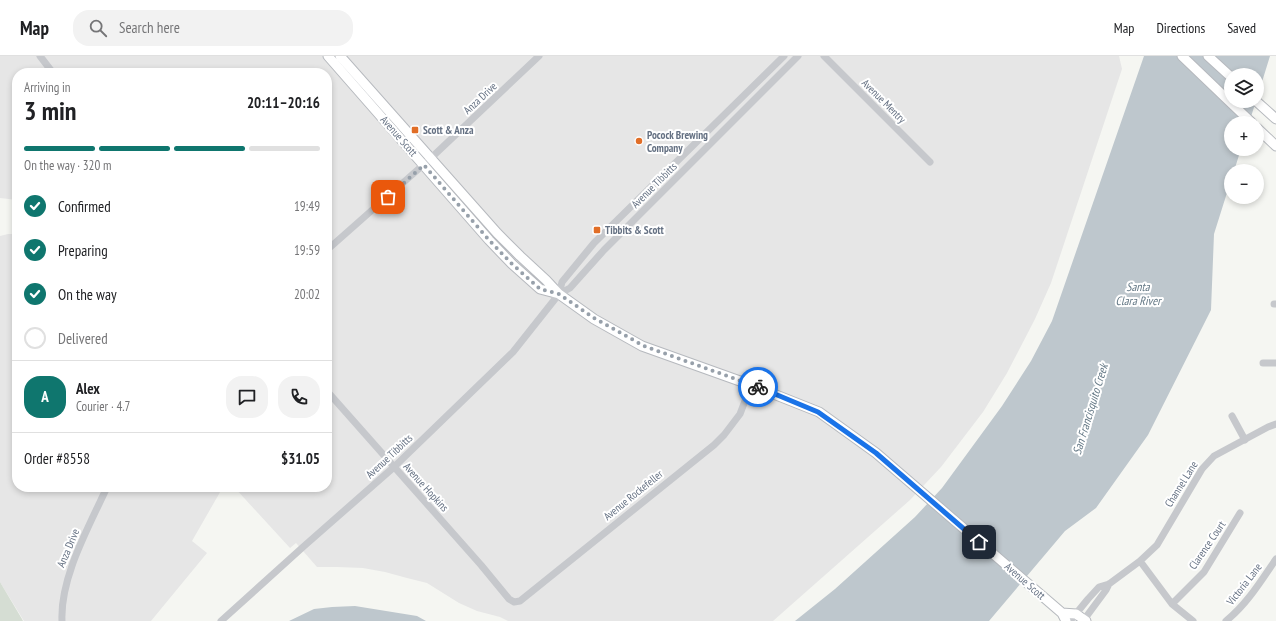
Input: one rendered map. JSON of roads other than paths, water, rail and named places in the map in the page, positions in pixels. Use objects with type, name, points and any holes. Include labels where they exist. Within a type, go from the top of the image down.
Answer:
[{"type":"main road","name":"Avenue Scott","points":[[328,56],[489,240],[512,264],[540,289],[559,294]]},
{"type":"main road","name":"Avenue Scott","points":[[340,56],[497,233],[559,294],[594,318],[644,346],[750,384],[818,412],[876,453],[1064,617],[1073,617]]},
{"type":"main road","points":[[1182,56],[1245,116]]},
{"type":"main road","points":[[1208,56],[1224,71]]},
{"type":"main road","points":[[1264,108],[1274,117]]},
{"type":"main road","points":[[1264,135],[1276,146]]},
{"type":"main road","points":[[1073,617],[1084,621]]},
{"type":"street","points":[[40,56],[49,68]]},
{"type":"street","name":"Anza Drive","points":[[332,246],[424,165],[539,56]]},
{"type":"street","name":"Avenue Tibbitts","points":[[559,294],[562,282],[594,243],[784,56]]},
{"type":"street","name":"Avenue Tibbitts","points":[[221,621],[394,467],[513,352],[559,294],[570,288],[604,250],[798,56]]},
{"type":"street","name":"Avenue Mentry","points":[[824,56],[930,162]]},
{"type":"street","points":[[1263,363],[1276,363]]},
{"type":"street","name":"Avenue Rockefeller","points":[[509,599],[514,602],[520,600],[714,445],[724,435],[740,414],[750,384]]},
{"type":"street","name":"Avenue Hopkins","points":[[332,396],[476,559],[509,599]]},
{"type":"street","points":[[1232,416],[1245,440]]},
{"type":"street","name":"Channel Lane","points":[[1109,584],[1140,561],[1157,545],[1202,469],[1214,456],[1276,424]]},
{"type":"street","name":"Anza Drive","points":[[62,621],[62,604],[65,586],[105,492]]},
{"type":"street","name":"Clarence Court","points":[[1172,604],[1204,572],[1240,514]]},
{"type":"street","name":"Victoria Lane","points":[[1226,621],[1233,616],[1256,590],[1276,559]]},
{"type":"street","points":[[1140,561],[1172,604],[1193,621]]},
{"type":"street","points":[[1073,617],[1098,587],[1109,584]]},
{"type":"street","points":[[1084,621],[1109,584]]},
{"type":"water","name":"Santa Clara River","points":[[1144,56],[1270,56],[1264,75],[1264,68],[1224,68],[1224,108],[1254,108],[1251,116],[1224,116],[1224,156],[1239,156],[1236,164],[1224,164],[1224,202],[1214,234],[1211,310],[1148,435],[1096,508],[1065,531],[989,621],[795,621],[835,589],[915,517],[942,488],[1002,406],[1031,361],[1052,321]]},
{"type":"water","points":[[355,606],[417,616],[426,621],[289,621],[314,609]]},
{"type":"place","name":"Scott & Anza","points":[[415,130]]},
{"type":"place","name":"Pocock Brewing Company","points":[[639,141]]},
{"type":"place","name":"Tibbits & Scott","points":[[597,230]]},
{"type":"water label","name":"San Francisquito Creek","points":[[1090,409]]}]
